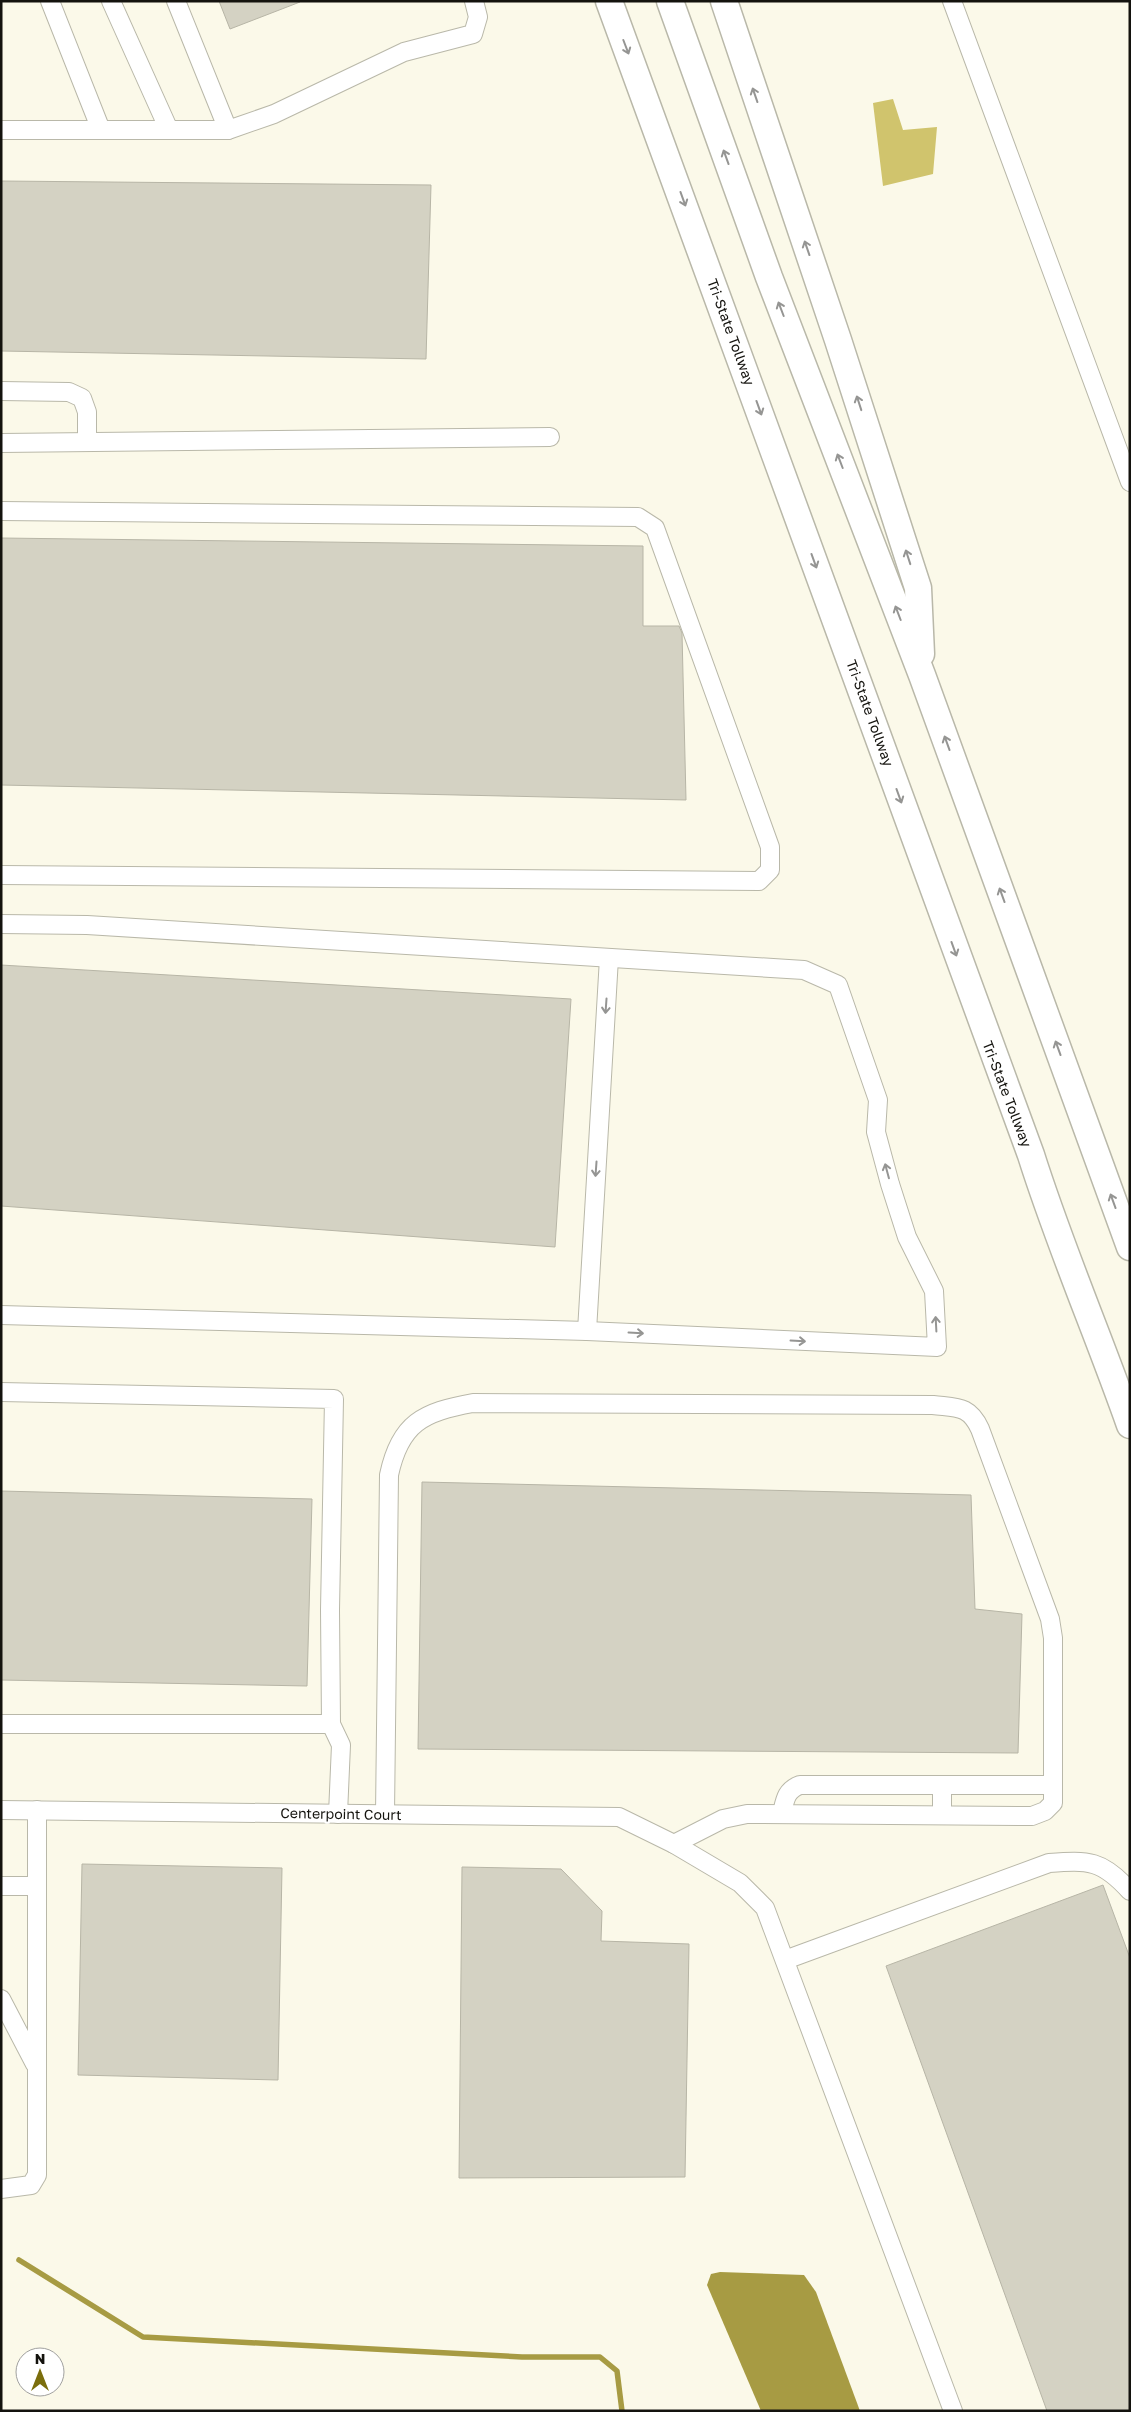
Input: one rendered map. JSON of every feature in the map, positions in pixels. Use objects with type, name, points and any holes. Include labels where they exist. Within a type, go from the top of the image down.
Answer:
[{"type":"highway","name":"Tri-State Tollway","points":[[609,1],[1031,1156],[1052,1222],[1109,1365],[1130,1425]]},
{"type":"highway","points":[[670,1],[769,277],[922,675],[1130,1247]]},
{"type":"highway","points":[[724,1],[838,340],[918,588],[922,675]]},
{"type":"lane","points":[[50,1],[101,130]]},
{"type":"lane","points":[[111,1],[169,130]]},
{"type":"lane","points":[[176,1],[228,130]]},
{"type":"lane","points":[[1,130],[228,130],[274,114],[404,52],[473,34],[478,16],[474,1]]},
{"type":"lane","points":[[952,1],[1130,482]]},
{"type":"lane","points":[[1,390],[69,392],[82,398],[87,412],[87,442]]},
{"type":"lane","points":[[1,443],[550,437]]},
{"type":"lane","points":[[1,511],[638,517],[655,528],[770,847],[770,870],[759,881],[1,875]]},
{"type":"lane","points":[[1,924],[87,925],[804,970],[838,985],[878,1100],[876,1132],[893,1193],[907,1237],[934,1292],[937,1347],[587,1331],[1,1315]]},
{"type":"lane","points":[[587,1331],[609,958]]},
{"type":"lane","points":[[1,1392],[334,1399],[330,1610],[331,1724],[341,1745],[338,1814]]},
{"type":"lane","points":[[385,1814],[389,1474],[393,1454],[403,1434],[422,1418],[444,1408],[473,1403],[924,1405],[963,1408],[974,1416],[980,1429],[1050,1618],[1053,1638],[1053,1803],[1045,1811],[1032,1816],[747,1814],[723,1819],[674,1844]]},
{"type":"lane","points":[[1,1724],[331,1724]]},
{"type":"lane","points":[[782,1813],[787,1794],[792,1788],[800,1785],[1053,1785]]},
{"type":"lane","points":[[942,1785],[942,1815]]},
{"type":"lane","name":"Centerpoint Court","points":[[1,1810],[619,1817],[674,1844],[740,1883],[765,1908],[953,2411]]},
{"type":"lane","points":[[1,2189],[30,2185],[37,2175],[35,1886],[37,1810]]},
{"type":"lane","points":[[785,1960],[1049,1863],[1083,1860],[1114,1873],[1130,1892]]},
{"type":"lane","points":[[1,1886],[35,1886]]},
{"type":"lane","points":[[1,1999],[36,2066]]},
{"type":"shaded area","points":[[893,99],[903,130],[937,127],[933,174],[883,186],[873,103]]},
{"type":"shaded area","points":[[720,2272],[804,2275],[816,2292],[860,2411],[761,2411],[707,2285],[711,2274]]},
{"type":"building","points":[[219,1],[299,1],[300,2],[230,29]]},
{"type":"building","points":[[1,181],[431,185],[426,359],[1,351]]},
{"type":"building","points":[[1,538],[643,546],[643,626],[679,626],[682,633],[686,800],[1,785]]},
{"type":"building","points":[[1,965],[571,999],[555,1247],[1,1206]]},
{"type":"building","points":[[422,1482],[971,1495],[975,1609],[1022,1614],[1018,1753],[418,1749]]},
{"type":"building","points":[[1,1491],[312,1499],[307,1686],[1,1680]]},
{"type":"building","points":[[82,1864],[282,1868],[278,2080],[78,2075]]},
{"type":"building","points":[[462,1867],[561,1869],[602,1911],[601,1941],[689,1944],[685,2177],[459,2178]]},
{"type":"building","points":[[1103,1885],[1130,1958],[1130,2411],[1047,2411],[886,1966]]},
{"type":"waterway","points":[[19,2260],[143,2337],[522,2357],[600,2357],[617,2371],[622,2411]]}]
